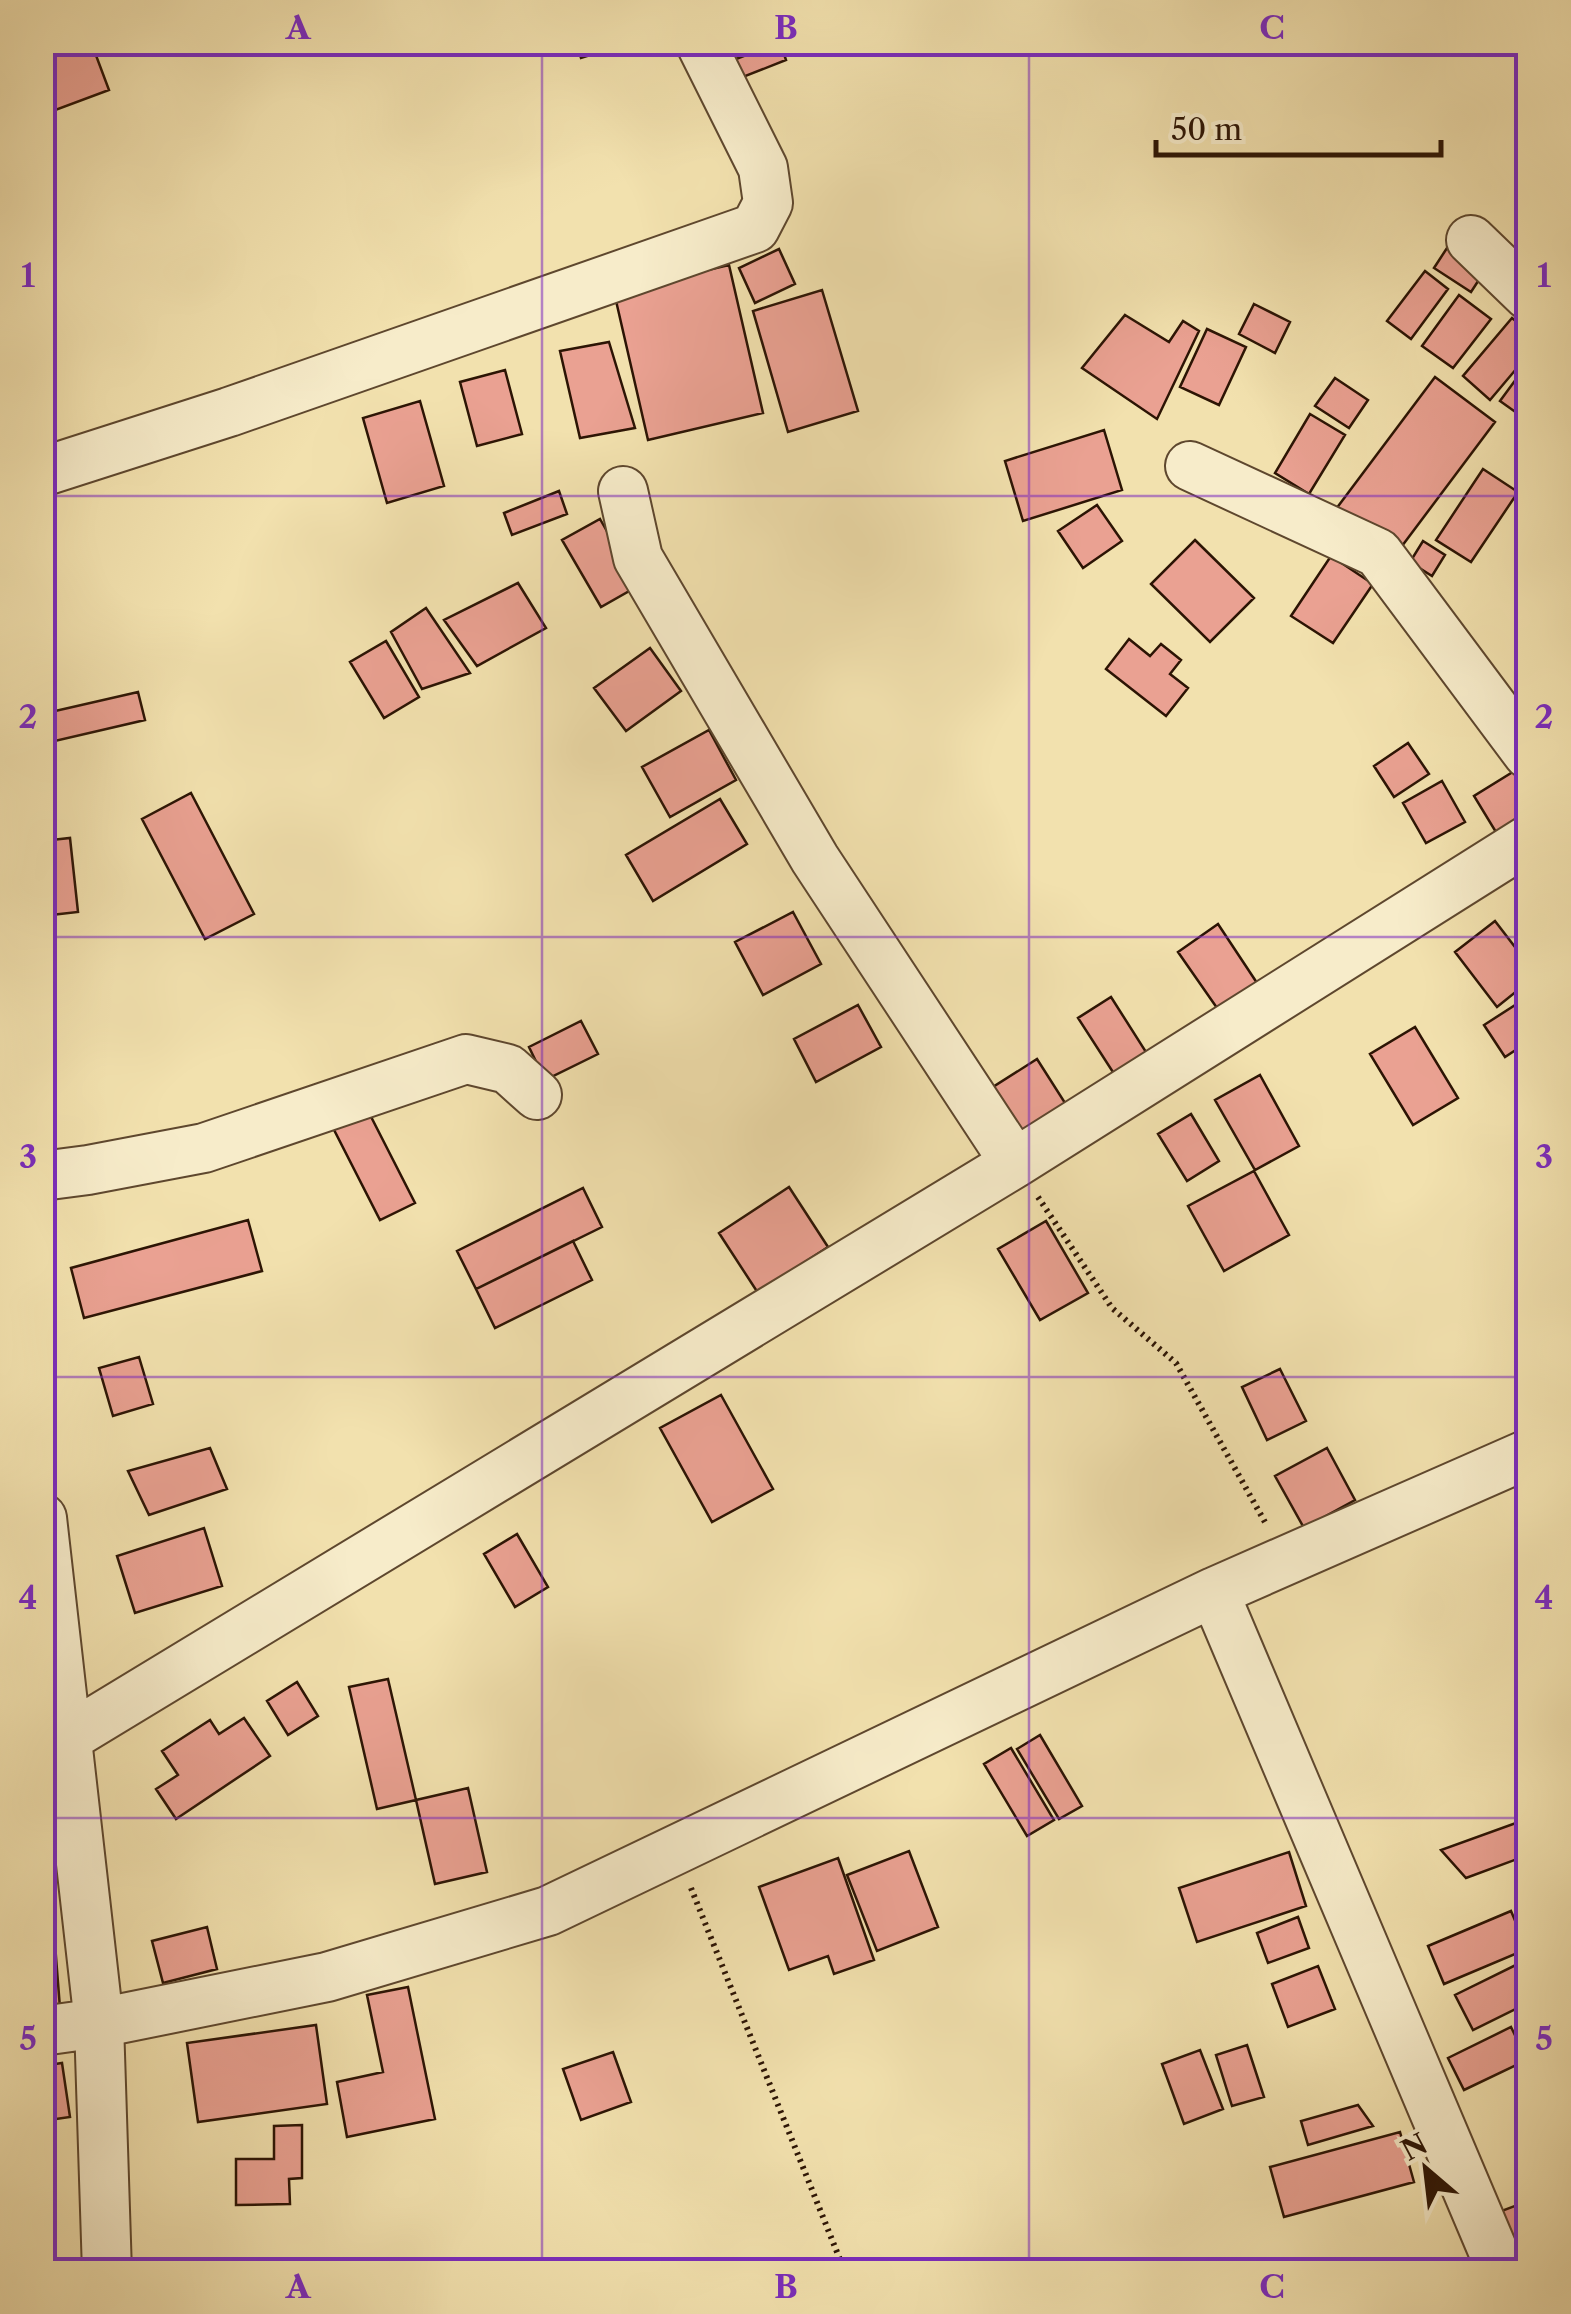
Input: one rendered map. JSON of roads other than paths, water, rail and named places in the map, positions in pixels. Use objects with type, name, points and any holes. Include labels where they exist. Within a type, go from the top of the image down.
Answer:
[{"type":"street","points":[[42,472],[229,412],[755,228],[768,203],[762,168],[700,42]]},
{"type":"street","points":[[1470,240],[1528,295]]},
{"type":"street","points":[[1190,466],[1378,552],[1528,754]]},
{"type":"street","points":[[623,491],[638,558],[815,859],[1015,1163]]},
{"type":"street","points":[[55,1741],[1015,1163],[1528,840]]},
{"type":"street","points":[[42,1176],[204,1148],[466,1059],[508,1069],[536,1095]]},
{"type":"street","points":[[42,2031],[328,1977],[548,1911],[1214,1592],[1528,1454]]},
{"type":"street","points":[[42,1518],[55,1741],[99,2023],[107,2272]]},
{"type":"street","points":[[1214,1592],[1502,2272]]}]
